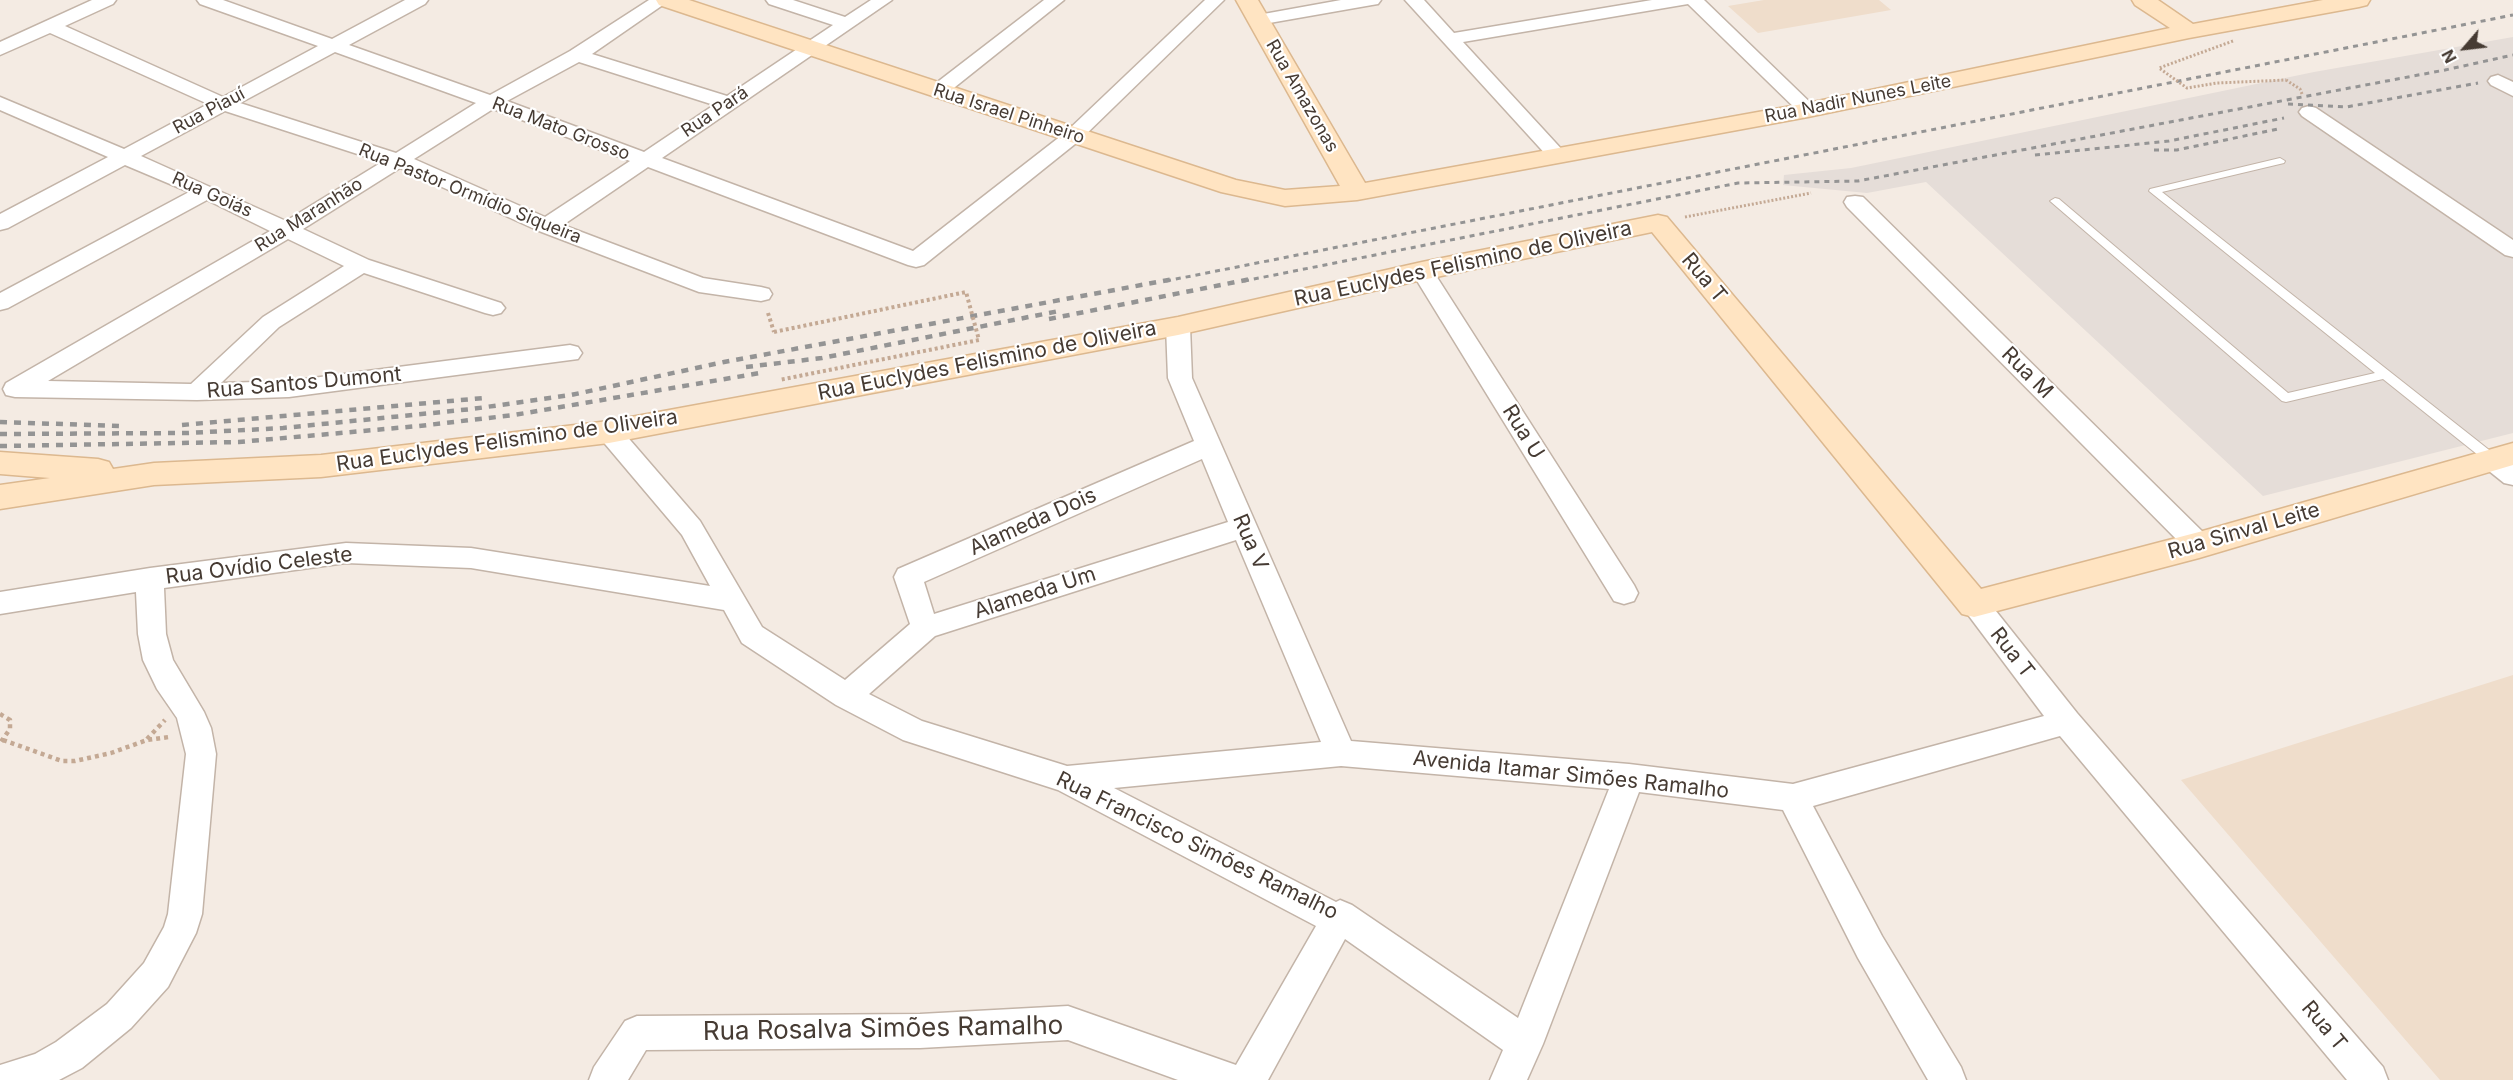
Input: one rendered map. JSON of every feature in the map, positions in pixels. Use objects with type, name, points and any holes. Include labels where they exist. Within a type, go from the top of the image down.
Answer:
[{"type":"street","points":[[0,49],[107,0]]},
{"type":"street","name":"Rua Mato Grosso","points":[[206,0],[491,102],[916,260],[1073,136]]},
{"type":"street","name":"Rua Piauí","points":[[0,223],[419,0]]},
{"type":"street","name":"Rua Maranhão","points":[[8,388],[289,229],[491,102],[577,55],[661,0]]},
{"type":"street","name":"Rua Israel Pinheiro","points":[[666,0],[1230,187],[1285,198],[1357,192]]},
{"type":"street","points":[[775,0],[847,24]]},
{"type":"street","name":"Rua Pará","points":[[547,226],[883,0]]},
{"type":"street","points":[[938,91],[1055,0]]},
{"type":"street","points":[[1073,136],[1215,0]]},
{"type":"street","points":[[1252,10],[1372,0]]},
{"type":"street","points":[[1414,0],[1557,154]]},
{"type":"street","points":[[1451,39],[1684,0]]},
{"type":"street","points":[[1694,0],[1808,110]]},
{"type":"street","points":[[2143,0],[2189,31]]},
{"type":"street","name":"Rua Nadir Nunes Leite","points":[[1357,192],[1808,110],[2189,31],[2359,0]]},
{"type":"street","name":"Rua Amazonas","points":[[1252,10],[1357,192]]},
{"type":"street","name":"Rua Pastor Ormídio Siqueira","points":[[49,26],[223,104],[398,160],[547,226],[699,285],[761,294]]},
{"type":"street","points":[[577,55],[728,104]]},
{"type":"street","name":"Rua Goiás","points":[[0,103],[289,229],[361,265],[493,308]]},
{"type":"street","points":[[2309,112],[2513,250]]},
{"type":"street","points":[[0,303],[206,192]]},
{"type":"street","name":"Rua M","points":[[1855,202],[2199,545]]},
{"type":"street","name":"Rua Euclydes Felismino de Oliveira","points":[[154,474],[321,466],[609,432],[1178,326],[1422,271],[1658,223]]},
{"type":"street","name":"Rua T","points":[[1658,223],[1974,604],[2066,722],[2370,1080]]},
{"type":"street","points":[[197,392],[271,322],[361,265]]},
{"type":"street","name":"Rua U","points":[[1422,271],[1624,593]]},
{"type":"street","name":"Rua V","points":[[1178,326],[1180,378],[1207,446],[1341,753]]},
{"type":"street","name":"Rua Santos Dumont","points":[[8,388],[197,392],[289,389],[570,353]]},
{"type":"street","name":"Rua Francisco Simões Ramalho","points":[[609,432],[691,528],[752,635],[846,696],[914,731],[1067,778],[1336,919],[1340,916],[1525,1044]]},
{"type":"street","name":"Alameda Dois","points":[[925,628],[908,577],[1207,446]]},
{"type":"street","points":[[0,463],[154,474]]},
{"type":"street","name":"Rua Sinval Leite","points":[[1974,604],[2506,463]]},
{"type":"street","points":[[0,497],[154,474]]},
{"type":"street","name":"Alameda Um","points":[[846,696],[925,628],[1244,527]]},
{"type":"street","name":"Rua Ovídio Celeste","points":[[0,603],[150,579],[346,553],[471,558],[733,601]]},
{"type":"street","points":[[7,1080],[41,1070],[69,1054],[95,1036],[139,995],[169,954],[185,914],[201,754],[199,740],[189,712],[167,680],[158,660],[148,607],[150,579]]},
{"type":"street","name":"Avenida Itamar Simões Ramalho","points":[[1067,778],[1341,753],[1629,777],[1793,798],[2066,722]]},
{"type":"street","points":[[1508,1080],[1525,1044],[1629,777]]},
{"type":"street","points":[[1793,798],[1870,947],[1947,1080]]},
{"type":"street","points":[[1248,1080],[1340,916]]},
{"type":"street","name":"Rua Rosalva Simões Ramalho","points":[[607,1080],[637,1033],[920,1031],[1068,1023],[1228,1080]]},
{"type":"lane","points":[[2280,161],[2154,190],[2384,375],[2506,463]]},
{"type":"lane","points":[[2055,201],[2286,398],[2384,375]]},
{"type":"path","points":[[2233,41],[2159,68],[2187,88],[2217,83],[2286,80]]},
{"type":"path","name":"Rua Euclydes Felismino de Oliveira","points":[[1658,223],[1811,193]]},
{"type":"path","points":[[774,332],[966,292],[979,340],[779,380]]},
{"type":"path","points":[[0,714],[10,720],[10,729],[1,741],[63,761],[89,759],[147,740],[171,737],[199,740]]},
{"type":"shaded area","points":[[1764,0],[1879,0],[1891,10],[1758,33],[1728,6]]},
{"type":"shaded area","points":[[2513,37],[2513,433],[2263,496],[1926,182],[1867,193],[1783,185],[1784,175],[1851,168],[2314,72]]},
{"type":"shaded area","points":[[2513,675],[2513,1080],[2440,1080],[2181,780]]},
{"type":"railway","points":[[1166,281],[2513,15]]},
{"type":"railway","points":[[1244,281],[1738,183],[1858,181],[2445,70],[2513,55]]},
{"type":"railway","points":[[2288,104],[2346,107],[2478,83]]},
{"type":"railway","points":[[2035,155],[2169,141],[2284,118]]},
{"type":"railway","points":[[2154,150],[2177,150],[2278,129]]},
{"type":"railway","points":[[0,434],[188,433],[283,428],[472,409],[571,395],[724,362],[1174,279]]},
{"type":"railway","points":[[1049,319],[1251,279]]},
{"type":"railway","points":[[746,367],[822,358],[1059,311]]},
{"type":"railway","points":[[0,446],[239,442],[419,426],[514,415],[760,373]]},
{"type":"railway","points":[[182,425],[484,398]]},
{"type":"railway","points":[[0,422],[120,426]]}]
